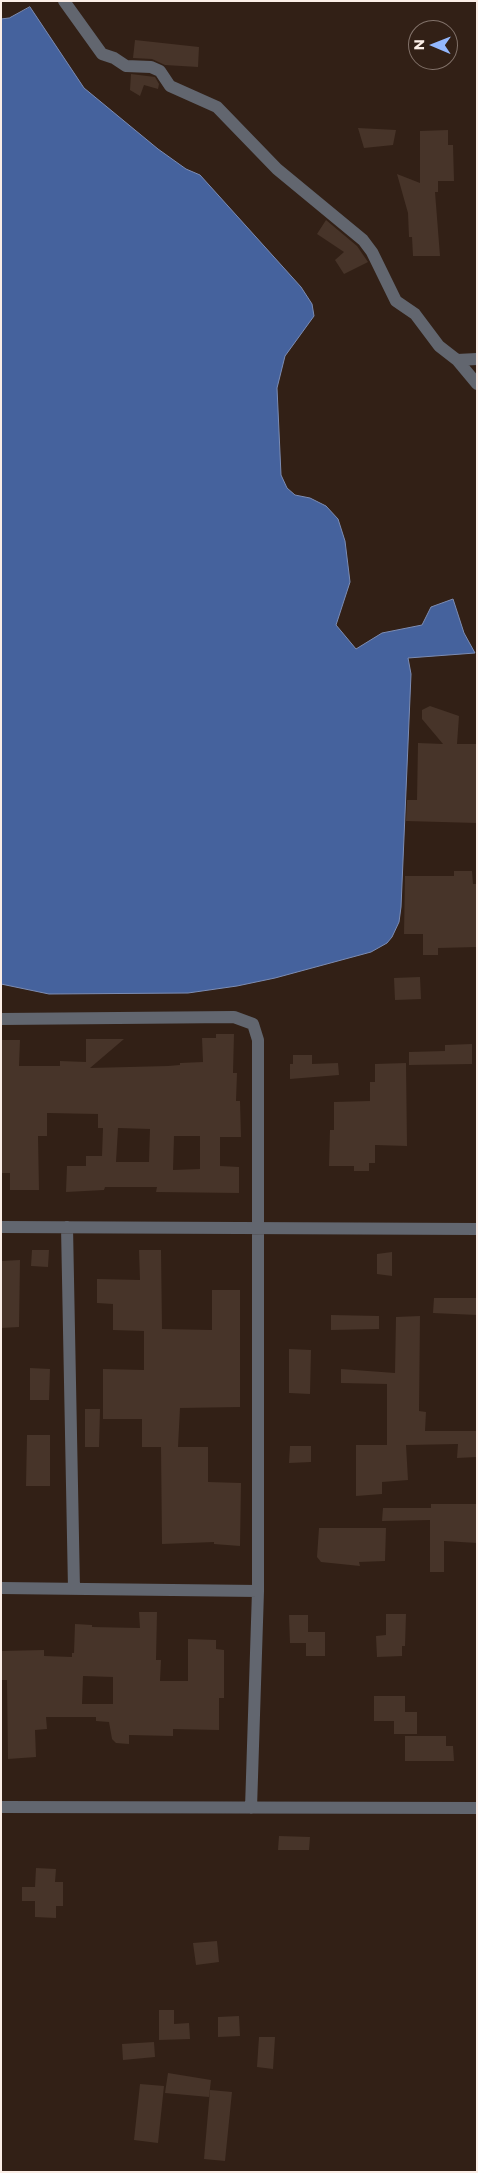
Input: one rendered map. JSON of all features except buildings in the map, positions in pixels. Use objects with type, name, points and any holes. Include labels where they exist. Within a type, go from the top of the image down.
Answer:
[{"type":"street","points":[[64,1],[102,54],[114,58],[126,66],[150,67],[160,71],[170,86],[217,106],[277,169],[363,240],[372,252],[396,300],[415,314],[439,346],[457,360],[477,384]]},
{"type":"street","points":[[457,360],[477,359]]},
{"type":"street","points":[[1,1019],[234,1017],[253,1024],[258,1040],[258,1591],[251,1808]]},
{"type":"street","points":[[1,1227],[477,1229]]},
{"type":"street","points":[[67,1227],[74,1589]]},
{"type":"street","points":[[1,1588],[258,1591]]},
{"type":"street","points":[[1,1807],[477,1808]]},
{"type":"water","points":[[30,7],[84,88],[158,149],[186,169],[200,175],[301,287],[312,304],[314,316],[285,356],[277,388],[281,475],[287,488],[295,495],[310,498],[326,506],[338,519],[345,541],[350,582],[336,625],[356,649],[382,633],[422,625],[431,607],[453,599],[464,633],[475,653],[408,658],[411,674],[401,907],[399,922],[392,937],[387,943],[371,952],[275,978],[188,993],[49,994],[1,984],[1,19],[9,18]]}]
